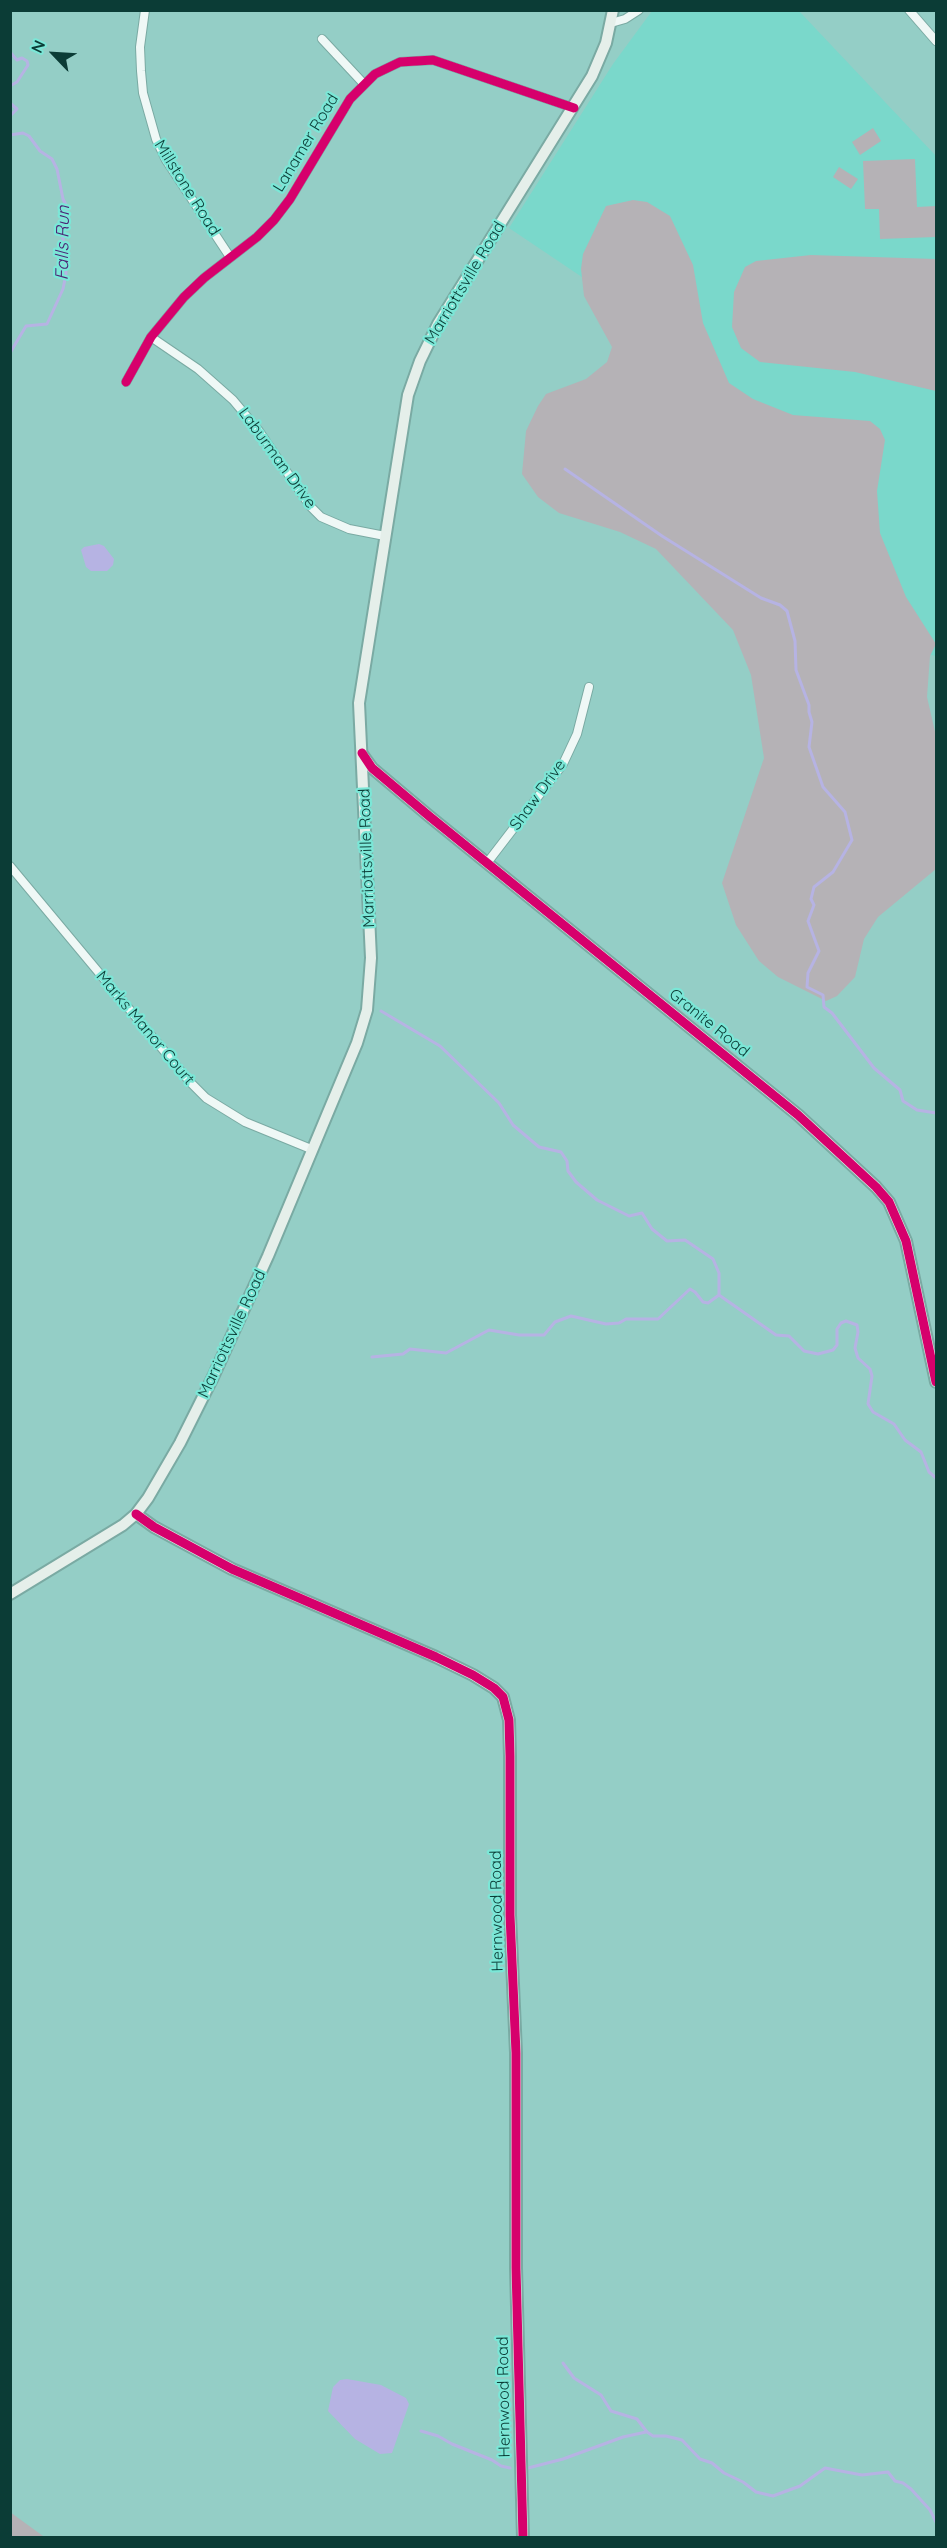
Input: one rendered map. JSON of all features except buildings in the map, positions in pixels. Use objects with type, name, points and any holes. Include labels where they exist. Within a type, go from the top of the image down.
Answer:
[{"type":"street","name":"Millstone Road","points":[[146,10],[140,47],[141,71],[143,93],[156,139],[166,160],[230,257]]},
{"type":"street","name":"Marriottsville Road","points":[[10,1594],[115,1530],[136,1514],[155,1487],[201,1402],[268,1256],[357,1043],[369,998],[370,942],[359,716],[360,689],[406,407],[424,350],[438,324],[574,108],[598,65],[613,10]]},
{"type":"street","points":[[611,22],[625,19],[639,10]]},
{"type":"street","points":[[909,10],[936,41]]},
{"type":"street","points":[[322,39],[363,83]]},
{"type":"street","name":"Lanamer Road","points":[[126,382],[151,337],[184,297],[257,237],[285,206],[350,99],[363,83],[375,74],[400,62],[433,60],[574,108]]},
{"type":"street","name":"Laburman Drive","points":[[151,337],[198,369],[234,400],[259,431],[310,507],[321,517],[349,529],[385,536]]},
{"type":"street","name":"Shaw Drive","points":[[486,863],[562,764],[577,734],[589,687]]},
{"type":"street","name":"Granite Road","points":[[362,753],[372,768],[781,1101],[876,1187],[889,1202],[906,1241],[936,1382]]},
{"type":"street","name":"Marks Manor Court","points":[[10,866],[190,1082],[206,1098],[245,1122],[312,1149]]},
{"type":"street","name":"Hernwood Road","points":[[136,1514],[154,1527],[232,1569],[434,1656],[494,1688],[503,1697],[509,1720],[510,1756],[510,1915],[516,2052],[516,2268],[523,2538]]},
{"type":"shaded area","points":[[652,11],[799,11],[936,156],[936,656],[923,653],[698,355],[509,228],[613,64]]},
{"type":"shaded area","points":[[873,128],[881,141],[860,155],[852,142]]},
{"type":"shaded area","points":[[915,159],[917,207],[936,206],[936,237],[880,239],[879,209],[865,209],[863,161]]},
{"type":"shaded area","points":[[839,167],[858,179],[851,189],[833,177]]},
{"type":"shaded area","points":[[633,200],[647,202],[670,216],[693,265],[703,323],[729,383],[753,399],[793,415],[870,421],[880,429],[885,440],[877,491],[880,533],[906,597],[936,644],[930,656],[927,697],[936,736],[936,869],[878,917],[864,939],[855,977],[837,996],[826,1001],[778,977],[759,961],[736,925],[722,883],[764,758],[751,675],[733,630],[656,549],[620,532],[559,513],[538,497],[522,474],[526,431],[546,394],[586,379],[607,362],[612,347],[584,296],[581,269],[583,254],[606,206]]},
{"type":"shaded area","points":[[811,255],[936,259],[936,391],[855,372],[760,362],[741,348],[732,327],[734,292],[745,267],[756,261]]},
{"type":"shaded area","points":[[10,2512],[43,2536],[45,2537],[11,2537]]},
{"type":"water","points":[[99,544],[104,546],[114,559],[113,565],[107,571],[91,571],[86,567],[81,550],[84,547]]},
{"type":"water","points":[[347,2379],[381,2385],[406,2398],[409,2404],[392,2453],[380,2454],[355,2439],[328,2411],[333,2387],[340,2380]]},
{"type":"waterway","name":"Falls Run","points":[[10,52],[17,60],[22,58],[27,61],[28,65],[17,82],[10,86]]},
{"type":"waterway","name":"Falls Run","points":[[10,103],[17,109],[10,116]]},
{"type":"waterway","name":"Falls Run","points":[[10,135],[23,133],[29,136],[40,151],[52,159],[67,207],[62,227],[66,274],[63,289],[47,324],[26,326],[10,353]]},
{"type":"waterway","points":[[565,469],[662,536],[761,598],[780,605],[787,611],[795,641],[796,670],[809,705],[812,722],[809,747],[823,787],[845,812],[852,840],[833,872],[814,887],[811,899],[814,905],[808,921],[819,951],[808,973],[807,987],[823,995],[824,1007],[832,1013],[874,1068],[900,1090],[903,1101],[917,1110],[936,1113]]},
{"type":"waterway","points":[[381,1011],[440,1046],[499,1103],[513,1125],[539,1147],[561,1152],[567,1161],[568,1171],[576,1182],[597,1200],[629,1216],[642,1213],[652,1229],[667,1241],[685,1240],[713,1259],[719,1273],[719,1295],[776,1335],[789,1336],[804,1351],[818,1354],[833,1350],[837,1345],[837,1329],[841,1323],[846,1321],[857,1325],[855,1348],[858,1358],[870,1369],[872,1376],[868,1404],[873,1412],[894,1424],[905,1440],[921,1452],[929,1472],[936,1478]]},
{"type":"waterway","points":[[372,1357],[403,1354],[410,1349],[446,1353],[489,1330],[519,1335],[544,1335],[555,1322],[571,1316],[606,1324],[619,1323],[626,1319],[658,1319],[690,1289],[703,1302],[708,1303],[719,1295]]},
{"type":"waterway","points":[[563,2363],[574,2378],[601,2395],[611,2411],[637,2419],[653,2436],[682,2440],[700,2459],[712,2463],[756,2492],[773,2496],[800,2486],[825,2468],[862,2475],[888,2472],[895,2481],[911,2489],[930,2510],[936,2522]]},
{"type":"waterway","points":[[421,2431],[438,2436],[501,2466],[510,2468]]},
{"type":"waterway","points":[[528,2468],[563,2459],[623,2437],[646,2432]]},
{"type":"cycle path","points":[[126,382],[151,337],[184,297],[204,278],[257,237],[274,220],[290,199],[350,99],[375,74],[400,62],[433,60],[574,108]]},
{"type":"cycle path","points":[[362,753],[372,768],[798,1115],[876,1187],[889,1202],[906,1241],[936,1382]]},
{"type":"cycle path","points":[[136,1514],[154,1527],[232,1569],[436,1657],[473,1675],[494,1688],[503,1697],[509,1720],[510,1756],[510,1915],[516,2053],[516,2268],[523,2538]]}]
